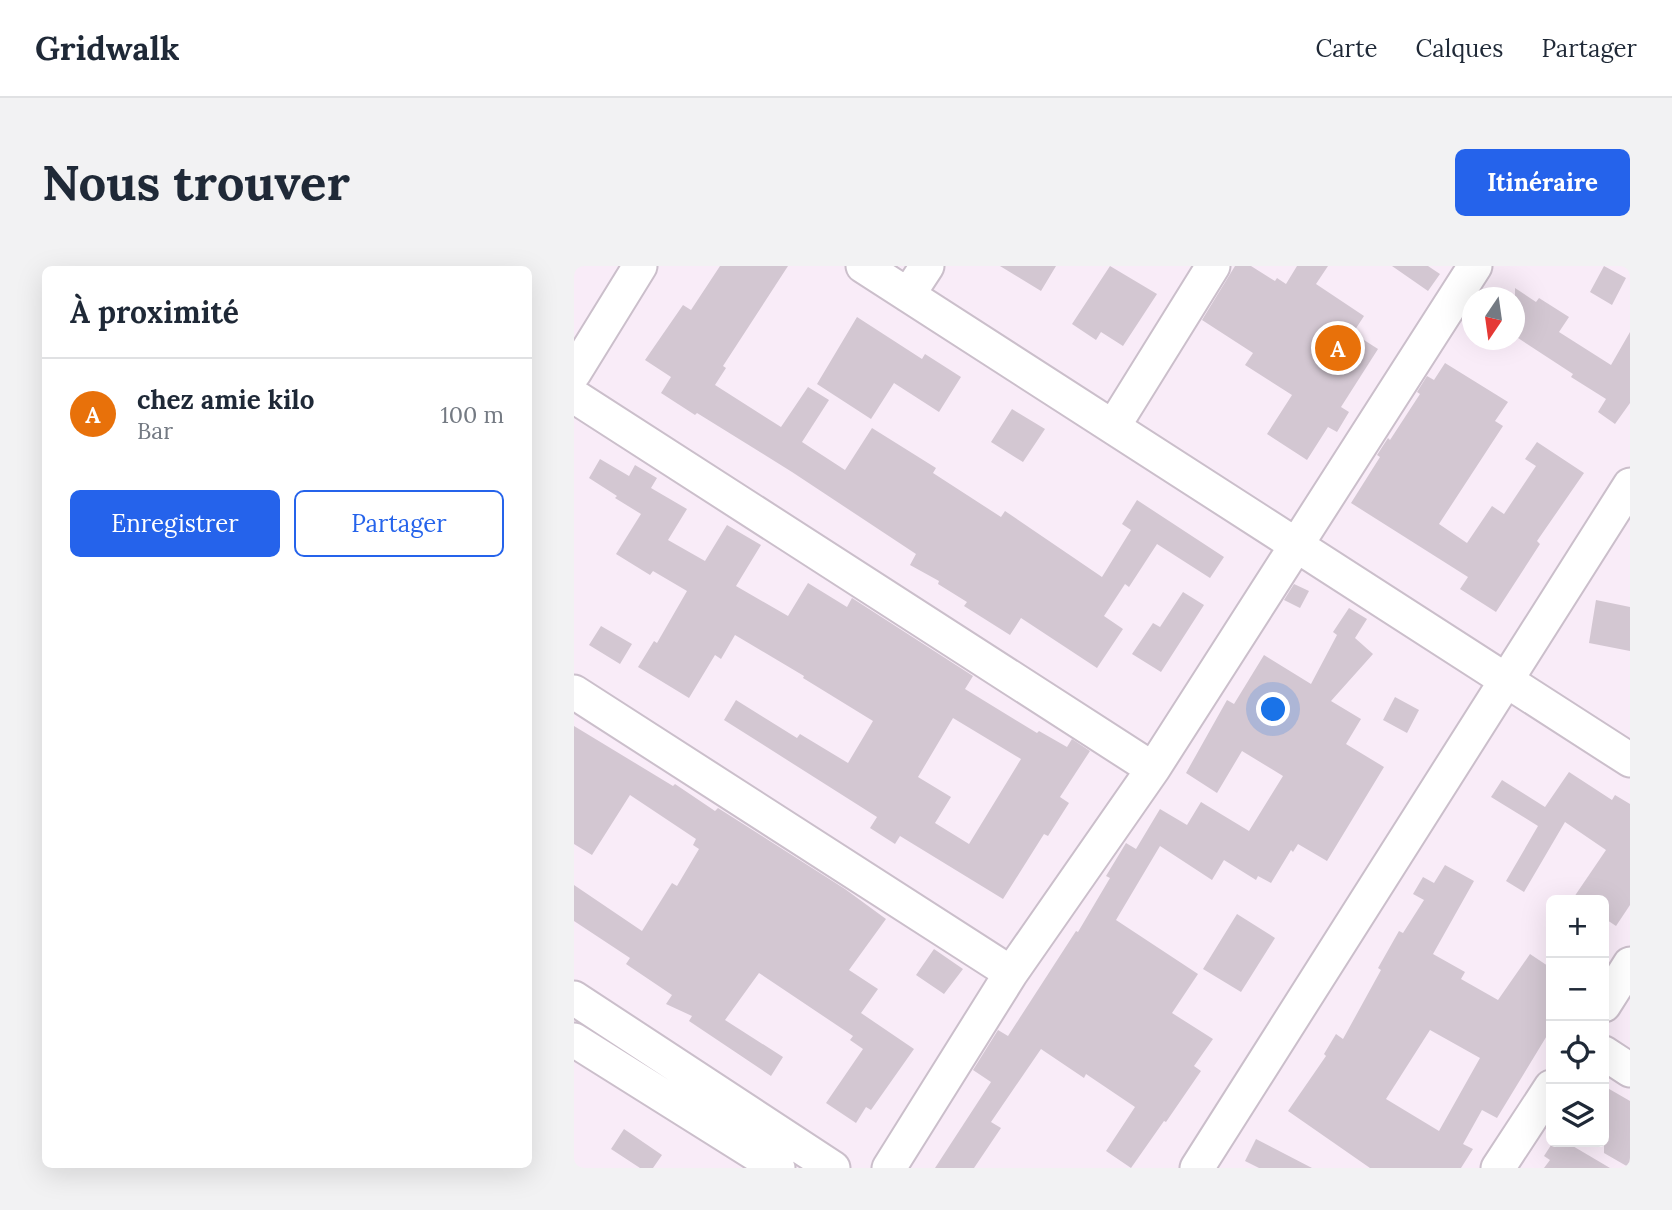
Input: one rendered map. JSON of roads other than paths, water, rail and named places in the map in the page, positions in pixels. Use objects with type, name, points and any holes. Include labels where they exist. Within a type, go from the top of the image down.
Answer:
[{"type":"street","points":[[574,373],[640,266]]},
{"type":"street","points":[[863,266],[1630,760]]},
{"type":"street","points":[[908,295],[927,266]]},
{"type":"street","points":[[1113,427],[1213,266]]},
{"type":"street","points":[[889,1168],[1012,973],[1153,769],[1475,266]]},
{"type":"street","points":[[574,396],[1153,769]]},
{"type":"street","points":[[1196,1168],[1630,485]]},
{"type":"street","points":[[574,692],[1012,973]]},
{"type":"street","points":[[1609,997],[1630,964]]},
{"type":"street","points":[[574,998],[833,1168]]},
{"type":"street","points":[[574,1040],[778,1168]]},
{"type":"street","points":[[1609,1057],[1630,1070]]},
{"type":"street","points":[[1498,1168],[1546,1095]]},
{"type":"place","name":"chez amie kilo","points":[[1338,348]]}]
